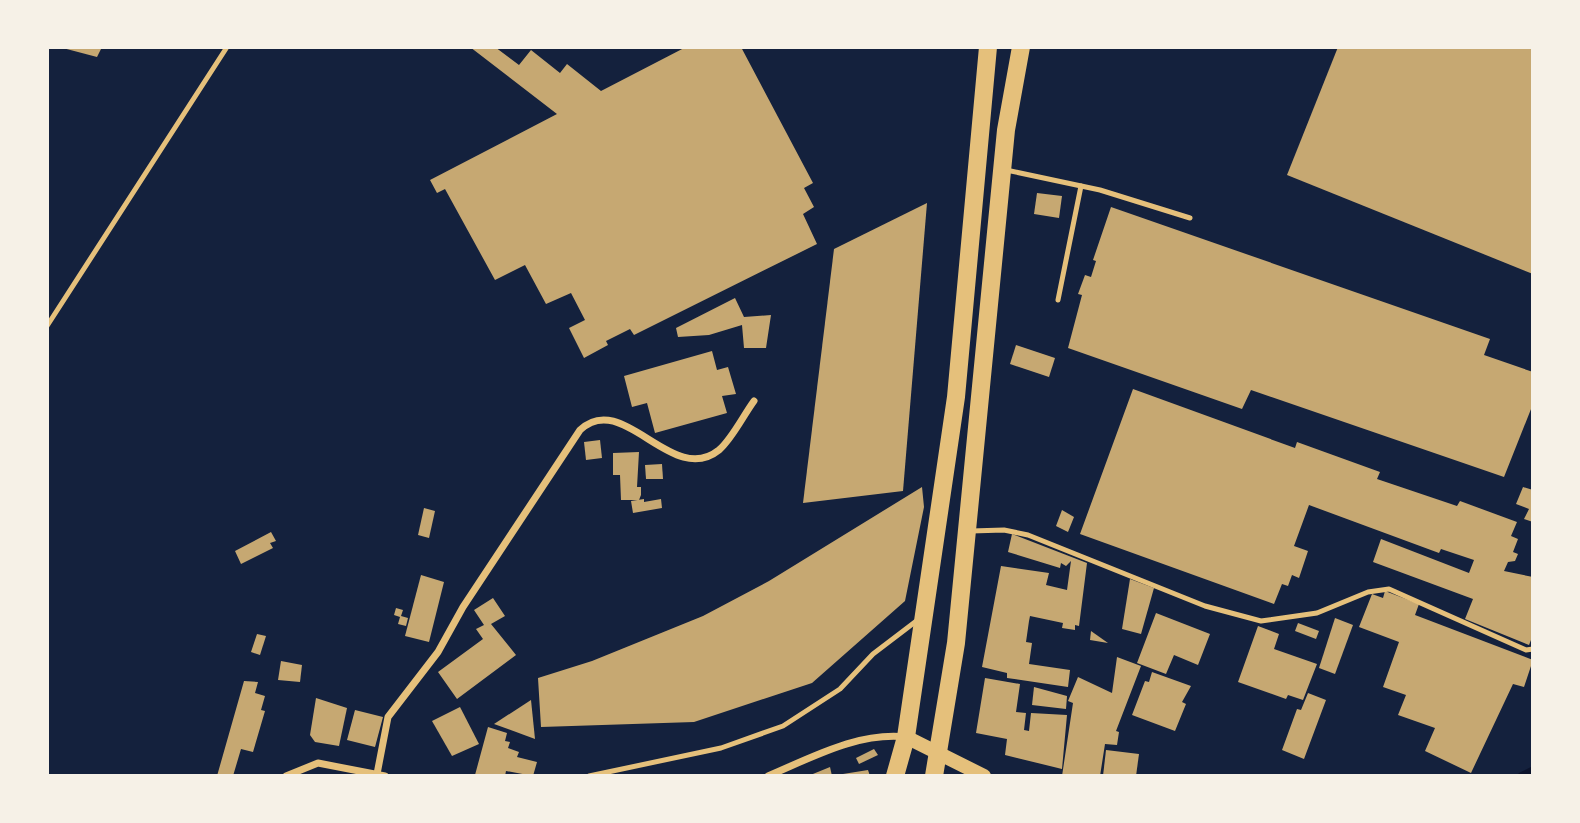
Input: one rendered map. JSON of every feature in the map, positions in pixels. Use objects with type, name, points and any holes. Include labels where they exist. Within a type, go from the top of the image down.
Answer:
[{"type":"main road","points":[[895,776],[906,737],[956,397],[988,47]]},
{"type":"main road","points":[[934,776],[940,754],[968,531],[1003,169],[1021,47]]},
{"type":"main road","points":[[906,737],[984,776]]},
{"type":"street","points":[[286,776],[318,763],[381,775],[388,717],[438,652],[463,607],[580,429],[591,419],[606,417],[685,459],[705,456],[719,450],[754,401]]},
{"type":"street","points":[[768,776],[855,741],[881,734],[906,737]]},
{"type":"lane","points":[[47,326],[227,47]]},
{"type":"lane","points":[[1003,169],[1081,186],[1190,218]]},
{"type":"lane","points":[[1058,300],[1081,186]]},
{"type":"lane","points":[[968,531],[1004,530],[1028,535],[1205,606],[1261,621],[1317,613],[1368,592],[1389,589],[1526,650],[1533,649]]},
{"type":"lane","points":[[589,776],[721,748],[783,726],[841,689],[873,654],[924,616]]},
{"type":"building","points":[[59,47],[102,47],[97,57]]},
{"type":"building","points":[[470,47],[495,47],[519,65],[531,50],[560,73],[567,64],[601,91],[686,47],[741,47],[813,183],[804,188],[814,207],[803,214],[817,244],[634,335],[630,329],[606,341],[608,345],[584,358],[569,328],[585,320],[571,293],[546,304],[525,265],[495,280],[445,189],[437,193],[430,180],[557,114]]},
{"type":"building","points":[[1338,47],[1533,47],[1533,274],[1287,175]]},
{"type":"building","points":[[1037,193],[1062,196],[1059,218],[1034,214]]},
{"type":"building","points":[[927,203],[903,491],[803,503],[834,249]]},
{"type":"building","points":[[1111,207],[1490,339],[1484,355],[1533,372],[1533,404],[1504,477],[1251,390],[1242,409],[1068,348],[1082,295],[1078,294],[1085,275],[1091,277],[1096,261],[1093,260]]},
{"type":"building","points":[[735,298],[744,317],[771,315],[766,348],[744,348],[742,325],[709,335],[678,337],[676,328]]},
{"type":"building","points":[[1016,345],[1055,358],[1049,377],[1010,364]]},
{"type":"building","points":[[712,351],[717,370],[728,367],[736,394],[722,396],[727,413],[655,433],[647,403],[632,407],[624,376]]},
{"type":"building","points":[[1133,389],[1295,448],[1297,442],[1380,472],[1377,479],[1457,506],[1460,501],[1517,522],[1511,536],[1518,539],[1513,552],[1518,554],[1515,561],[1508,562],[1504,571],[1533,577],[1533,635],[1529,645],[1465,619],[1473,599],[1373,562],[1381,539],[1469,573],[1474,560],[1441,549],[1439,553],[1309,505],[1294,546],[1308,551],[1299,578],[1292,575],[1288,586],[1282,584],[1274,604],[1080,534]]},
{"type":"building","points":[[600,440],[602,458],[586,460],[584,442]]},
{"type":"building","points":[[639,452],[637,487],[641,487],[641,495],[639,500],[621,500],[620,475],[613,475],[613,453]]},
{"type":"building","points":[[662,464],[663,479],[646,479],[645,465]]},
{"type":"building","points":[[922,487],[924,507],[905,601],[812,683],[694,722],[541,727],[538,678],[592,661],[703,616],[769,581]]},
{"type":"building","points":[[1523,487],[1533,490],[1533,522],[1524,519],[1529,509],[1516,504]]},
{"type":"building","points":[[644,499],[644,502],[661,499],[662,508],[633,513],[631,501]]},
{"type":"building","points":[[424,508],[435,511],[429,538],[418,535]]},
{"type":"building","points":[[1062,510],[1074,517],[1068,532],[1056,526]]},
{"type":"building","points":[[271,532],[276,541],[270,543],[273,548],[241,564],[235,551]]},
{"type":"building","points":[[1012,534],[1087,563],[1079,626],[1075,625],[1075,630],[1062,628],[1063,623],[1030,616],[1029,621],[1026,642],[1032,643],[1029,664],[1070,670],[1068,687],[1007,678],[1007,673],[982,667],[1001,566],[1049,573],[1046,585],[1067,590],[1071,561],[1066,566],[1061,563],[1060,568],[1008,552]]},
{"type":"building","points":[[421,575],[444,582],[429,642],[405,636]]},
{"type":"building","points":[[1130,579],[1154,588],[1141,634],[1122,629]]},
{"type":"building","points":[[1385,591],[1419,604],[1415,615],[1533,660],[1524,687],[1513,684],[1471,773],[1425,751],[1435,728],[1398,715],[1406,695],[1383,687],[1399,642],[1359,627],[1372,594],[1383,598]]},
{"type":"building","points":[[493,598],[505,616],[491,624],[516,655],[457,699],[438,672],[483,639],[476,629],[484,625],[474,610]]},
{"type":"building","points":[[396,608],[403,610],[401,616],[408,618],[406,626],[398,624],[400,617],[394,615]]},
{"type":"building","points":[[1156,613],[1210,634],[1198,665],[1174,655],[1166,674],[1137,663]]},
{"type":"building","points":[[1335,618],[1353,625],[1335,674],[1319,668]]},
{"type":"building","points":[[1298,623],[1319,631],[1316,639],[1295,631]]},
{"type":"building","points":[[1258,626],[1279,634],[1274,649],[1317,664],[1303,700],[1288,695],[1286,699],[1238,682]]},
{"type":"building","points":[[1091,631],[1108,643],[1090,640]]},
{"type":"building","points":[[257,634],[266,636],[260,655],[251,652]]},
{"type":"building","points":[[1117,657],[1141,666],[1116,731],[1119,732],[1117,745],[1105,744],[1100,776],[1062,776],[1073,703],[1068,701],[1078,677],[1112,693]]},
{"type":"building","points":[[281,661],[302,665],[300,682],[278,680]]},
{"type":"building","points":[[1152,672],[1191,686],[1182,702],[1186,704],[1175,731],[1132,715],[1145,681],[1149,682]]},
{"type":"building","points":[[985,678],[1020,684],[1016,712],[1026,713],[1024,730],[1029,731],[1031,713],[1067,715],[1062,769],[1005,755],[1007,739],[976,733]]},
{"type":"building","points":[[244,681],[258,682],[255,693],[265,696],[261,710],[265,711],[253,752],[241,749],[233,776],[217,776]]},
{"type":"building","points":[[1034,687],[1067,696],[1066,709],[1032,705]]},
{"type":"building","points":[[1308,693],[1326,700],[1304,759],[1282,750],[1297,709],[1301,710]]},
{"type":"building","points":[[316,698],[347,708],[339,746],[315,742],[310,735]]},
{"type":"building","points":[[531,700],[535,739],[494,724]]},
{"type":"building","points":[[460,707],[479,744],[452,756],[432,721]]},
{"type":"building","points":[[355,710],[383,717],[375,747],[347,740]]},
{"type":"building","points":[[488,727],[507,733],[505,741],[510,742],[508,748],[519,752],[517,757],[537,762],[533,776],[506,771],[505,776],[475,775]]},
{"type":"building","points":[[874,749],[878,755],[859,764],[856,758]]},
{"type":"building","points":[[1106,750],[1139,754],[1136,776],[1103,776]]},
{"type":"building","points":[[830,767],[832,776],[808,776]]},
{"type":"building","points":[[868,770],[870,776],[843,776],[843,774]]},
{"type":"waterway","points":[[1521,776],[1533,770]]}]
